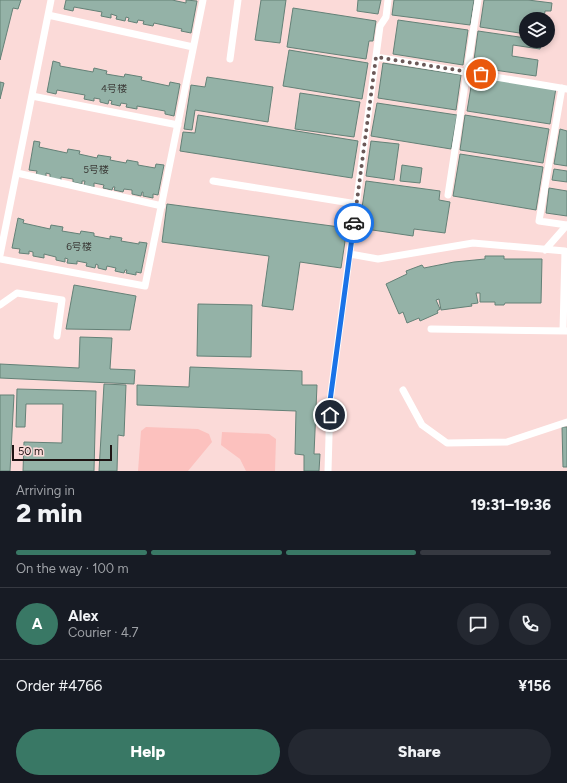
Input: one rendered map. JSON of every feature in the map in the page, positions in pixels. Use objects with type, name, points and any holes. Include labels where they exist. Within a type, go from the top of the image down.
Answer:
[{"type":"lane","points":[[0,255],[51,0]]},
{"type":"lane","points":[[0,259],[145,286],[203,0]]},
{"type":"lane","points":[[230,59],[238,0]]},
{"type":"lane","points":[[328,471],[330,401],[380,26],[386,17],[388,0]]},
{"type":"lane","points":[[448,195],[478,0]]},
{"type":"lane","points":[[48,15],[193,46]]},
{"type":"lane","points":[[376,57],[565,88],[539,221],[567,225]]},
{"type":"lane","points":[[32,96],[178,125]]},
{"type":"lane","points":[[16,173],[162,206]]},
{"type":"lane","points":[[213,181],[356,204]]},
{"type":"lane","points":[[545,250],[567,225]]},
{"type":"lane","points":[[350,254],[378,259],[473,243],[565,251],[565,331],[431,329]]},
{"type":"lane","points":[[0,305],[17,293],[62,300],[57,336]]},
{"type":"lane","points":[[403,390],[422,425],[447,443],[508,442],[567,422]]},
{"type":"shaded area","points":[[146,427],[198,429],[209,434],[212,442],[188,471],[138,471],[141,431]]},
{"type":"shaded area","points":[[222,432],[269,434],[276,439],[275,471],[246,471],[240,459],[221,445]]},
{"type":"building","points":[[0,0],[21,0],[18,9],[13,8],[0,60]]},
{"type":"building","points":[[66,0],[172,0],[186,3],[186,0],[197,1],[191,33],[181,31],[182,29],[154,23],[153,26],[143,24],[144,21],[138,20],[137,23],[128,21],[129,18],[126,17],[125,21],[116,19],[117,16],[111,14],[111,18],[101,16],[102,12],[74,7],[73,11],[64,9]]},
{"type":"building","points":[[261,0],[286,0],[280,43],[255,40]]},
{"type":"building","points":[[358,0],[381,0],[378,14],[357,11]]},
{"type":"building","points":[[394,0],[474,0],[470,25],[392,15]]},
{"type":"building","points":[[484,0],[528,0],[552,3],[551,11],[519,12],[519,33],[480,27]]},
{"type":"building","points":[[293,8],[376,21],[373,41],[369,41],[366,59],[287,47]]},
{"type":"building","points":[[398,20],[468,30],[463,65],[393,54]]},
{"type":"building","points":[[478,31],[519,37],[519,46],[513,45],[512,56],[538,60],[536,76],[473,67]]},
{"type":"building","points":[[289,50],[368,63],[362,99],[283,86]]},
{"type":"building","points":[[53,61],[60,63],[60,66],[93,72],[94,68],[107,71],[106,74],[124,77],[125,74],[142,77],[141,80],[169,86],[170,82],[180,84],[174,116],[165,114],[165,111],[137,106],[137,109],[126,107],[127,104],[121,103],[120,106],[111,104],[112,101],[109,100],[108,104],[100,102],[100,99],[94,98],[94,101],[84,99],[85,95],[57,90],[56,94],[47,92]]},
{"type":"building","points":[[383,63],[461,75],[456,110],[378,98]]},
{"type":"building","points":[[473,75],[556,88],[550,124],[467,111]]},
{"type":"building","points":[[207,77],[273,87],[268,122],[195,110],[192,130],[184,129],[191,85],[205,87]]},
{"type":"building","points":[[0,82],[4,83],[0,99]]},
{"type":"building","points":[[300,93],[360,102],[354,137],[295,129]]},
{"type":"building","points":[[377,103],[457,115],[451,149],[371,136]]},
{"type":"building","points":[[198,115],[358,141],[352,178],[180,151],[183,132],[195,133]]},
{"type":"building","points":[[465,115],[549,129],[543,163],[460,150]]},
{"type":"building","points":[[560,129],[567,131],[567,166],[554,164]]},
{"type":"building","points":[[34,141],[40,142],[39,147],[67,153],[68,149],[80,151],[79,154],[97,158],[98,155],[111,157],[110,160],[126,163],[127,160],[138,162],[138,165],[155,168],[156,164],[164,165],[158,195],[153,194],[153,198],[143,196],[143,192],[141,196],[132,194],[132,190],[124,189],[123,192],[114,190],[115,187],[113,187],[112,190],[103,188],[104,185],[94,183],[94,187],[84,185],[85,181],[82,181],[82,184],[73,182],[73,179],[61,177],[61,180],[50,178],[50,174],[46,173],[46,177],[36,175],[37,171],[29,170]]},
{"type":"building","points":[[371,141],[399,144],[394,180],[366,176]]},
{"type":"building","points":[[460,154],[543,167],[536,210],[453,196]]},
{"type":"building","points":[[402,165],[422,168],[420,183],[400,181]]},
{"type":"building","points":[[554,169],[567,171],[567,182],[552,180]]},
{"type":"building","points":[[366,181],[440,191],[439,200],[450,202],[445,233],[414,229],[413,236],[359,228]]},
{"type":"building","points":[[549,188],[567,191],[567,216],[546,213]]},
{"type":"building","points":[[167,204],[347,228],[341,268],[300,262],[293,310],[262,306],[269,256],[162,242]]},
{"type":"building","points":[[18,218],[24,220],[23,223],[50,229],[51,225],[63,227],[62,231],[80,234],[81,231],[94,233],[94,236],[110,239],[110,236],[122,238],[121,241],[139,244],[139,242],[147,243],[141,273],[136,272],[136,275],[126,273],[127,270],[125,270],[124,273],[115,271],[116,268],[107,266],[106,270],[98,268],[98,265],[96,264],[95,268],[86,266],[87,263],[77,261],[77,264],[67,263],[68,259],[65,258],[65,262],[56,260],[56,257],[44,254],[44,258],[33,256],[33,252],[29,251],[29,254],[19,253],[20,249],[12,248]]},
{"type":"building","points":[[485,256],[504,256],[504,259],[542,259],[541,303],[505,303],[504,305],[495,305],[495,302],[480,302],[480,293],[476,293],[478,303],[471,304],[472,306],[441,310],[439,299],[436,300],[440,309],[437,311],[438,313],[420,321],[419,318],[407,323],[403,312],[399,314],[386,284],[407,274],[406,271],[422,265],[424,268],[454,262],[485,259]]},
{"type":"building","points":[[74,285],[136,296],[130,330],[66,329]]},
{"type":"building","points":[[198,304],[252,305],[251,357],[197,356]]},
{"type":"building","points":[[80,337],[112,338],[110,369],[135,370],[134,384],[0,378],[0,364],[79,368]]},
{"type":"building","points":[[190,367],[302,371],[302,385],[317,385],[314,454],[320,454],[319,471],[304,471],[304,455],[295,454],[296,411],[137,405],[137,385],[189,387]]},
{"type":"building","points":[[104,384],[126,385],[124,436],[118,435],[117,471],[99,471]]},
{"type":"building","points":[[17,389],[96,391],[94,471],[23,471],[24,442],[62,443],[63,404],[26,404],[25,427],[16,427]]},
{"type":"building","points":[[0,395],[14,395],[10,471],[0,471]]},
{"type":"building","points":[[562,427],[567,427],[567,467],[563,467]]},
{"type":"way so far","points":[[354,223],[376,57],[481,74]]},
{"type":"route","points":[[330,415],[330,401],[354,223]]}]
